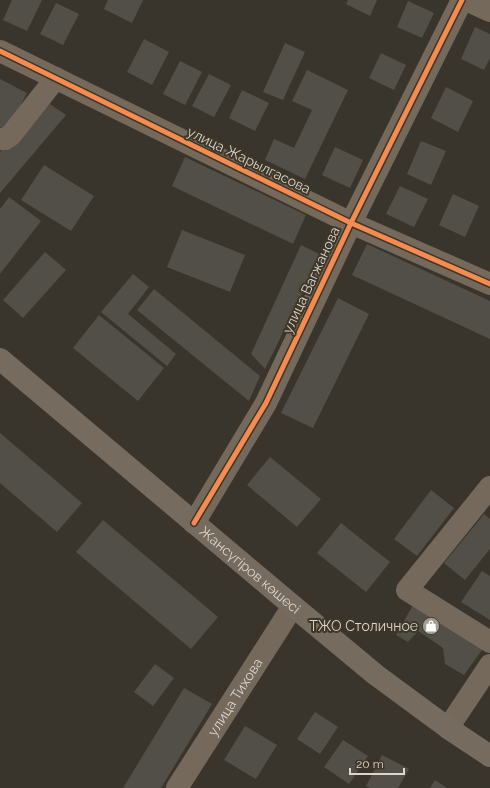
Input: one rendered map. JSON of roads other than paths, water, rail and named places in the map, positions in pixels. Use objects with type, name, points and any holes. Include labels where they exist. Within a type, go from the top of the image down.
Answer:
[{"type":"main road","name":"Жансүгіров көшесі","points":[[0,359],[292,606],[376,675],[448,728],[490,756]]},
{"type":"street","name":"улица Вагжанова","points":[[194,523],[266,402],[351,223],[462,0]]},
{"type":"street","points":[[466,0],[490,10]]},
{"type":"street","name":"улица Жарылгасова","points":[[0,51],[351,223],[490,284]]},
{"type":"street","points":[[0,139],[5,139],[11,135],[56,78]]},
{"type":"street","points":[[490,487],[407,590],[490,642]]},
{"type":"street","name":"улица Тихова","points":[[177,788],[292,606]]},
{"type":"street","points":[[448,728],[490,665]]},
{"type":"place","name":"ТЖО Столичное","points":[[431,626]]}]
